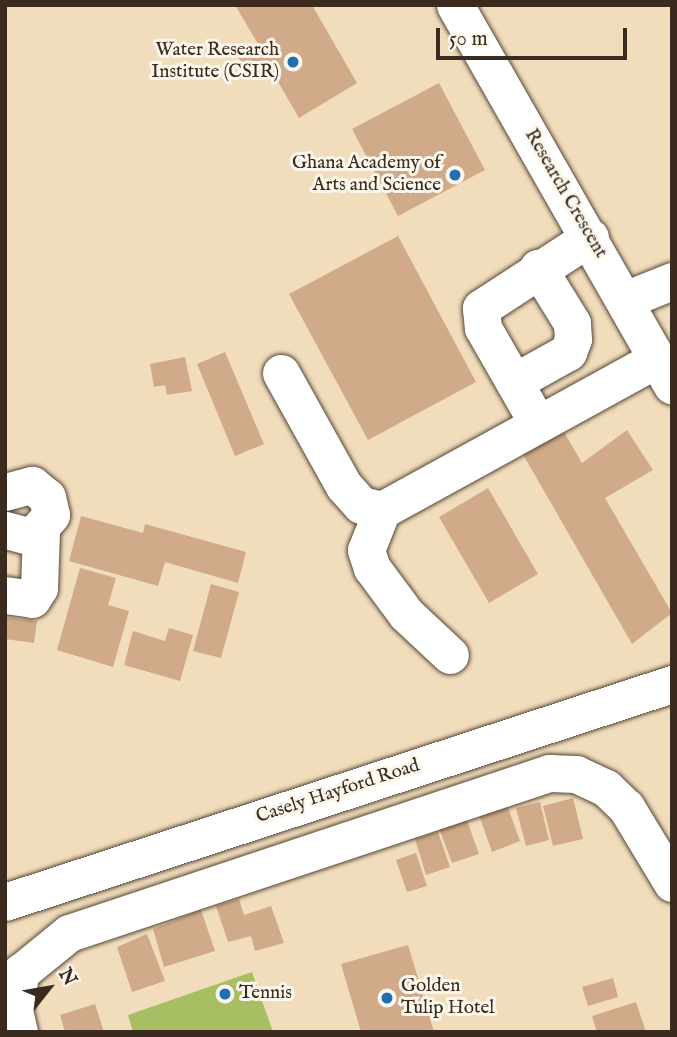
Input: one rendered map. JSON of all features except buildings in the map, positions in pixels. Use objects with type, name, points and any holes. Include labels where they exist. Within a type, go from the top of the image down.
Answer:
[{"type":"street","name":"Research Crescent","points":[[455,5],[590,237],[664,372]]},
{"type":"street","points":[[538,424],[483,328],[481,308],[538,268],[590,237]]},
{"type":"street","points":[[514,382],[568,352],[573,339],[572,323],[538,268]]},
{"type":"street","points":[[625,300],[672,281]]},
{"type":"street","points":[[450,655],[406,614],[372,568],[366,550],[382,510],[538,424],[664,372]]},
{"type":"street","points":[[281,373],[344,486],[360,505],[382,510]]},
{"type":"street","points":[[5,492],[24,484],[41,490],[51,515],[41,532],[39,588],[32,599],[5,595]]},
{"type":"street","points":[[5,530],[22,538],[41,532]]},
{"type":"street","name":"Casely Hayford Road","points":[[5,902],[672,684]]},
{"type":"street","points":[[19,1032],[14,1010],[21,972],[69,933],[549,773],[576,774],[606,788],[626,807],[672,883]]},
{"type":"green space","name":"Tennis","points":[[252,972],[273,1032],[133,1032],[128,1015]]},
{"type":"place","name":"Water Research Institute (CSIR)","points":[[293,62]]},
{"type":"place","name":"Ghana Academy of Arts and Science","points":[[455,175]]},
{"type":"place","name":"Tennis","points":[[225,994]]},
{"type":"place","name":"Golden Tulip Hotel","points":[[387,998]]}]
